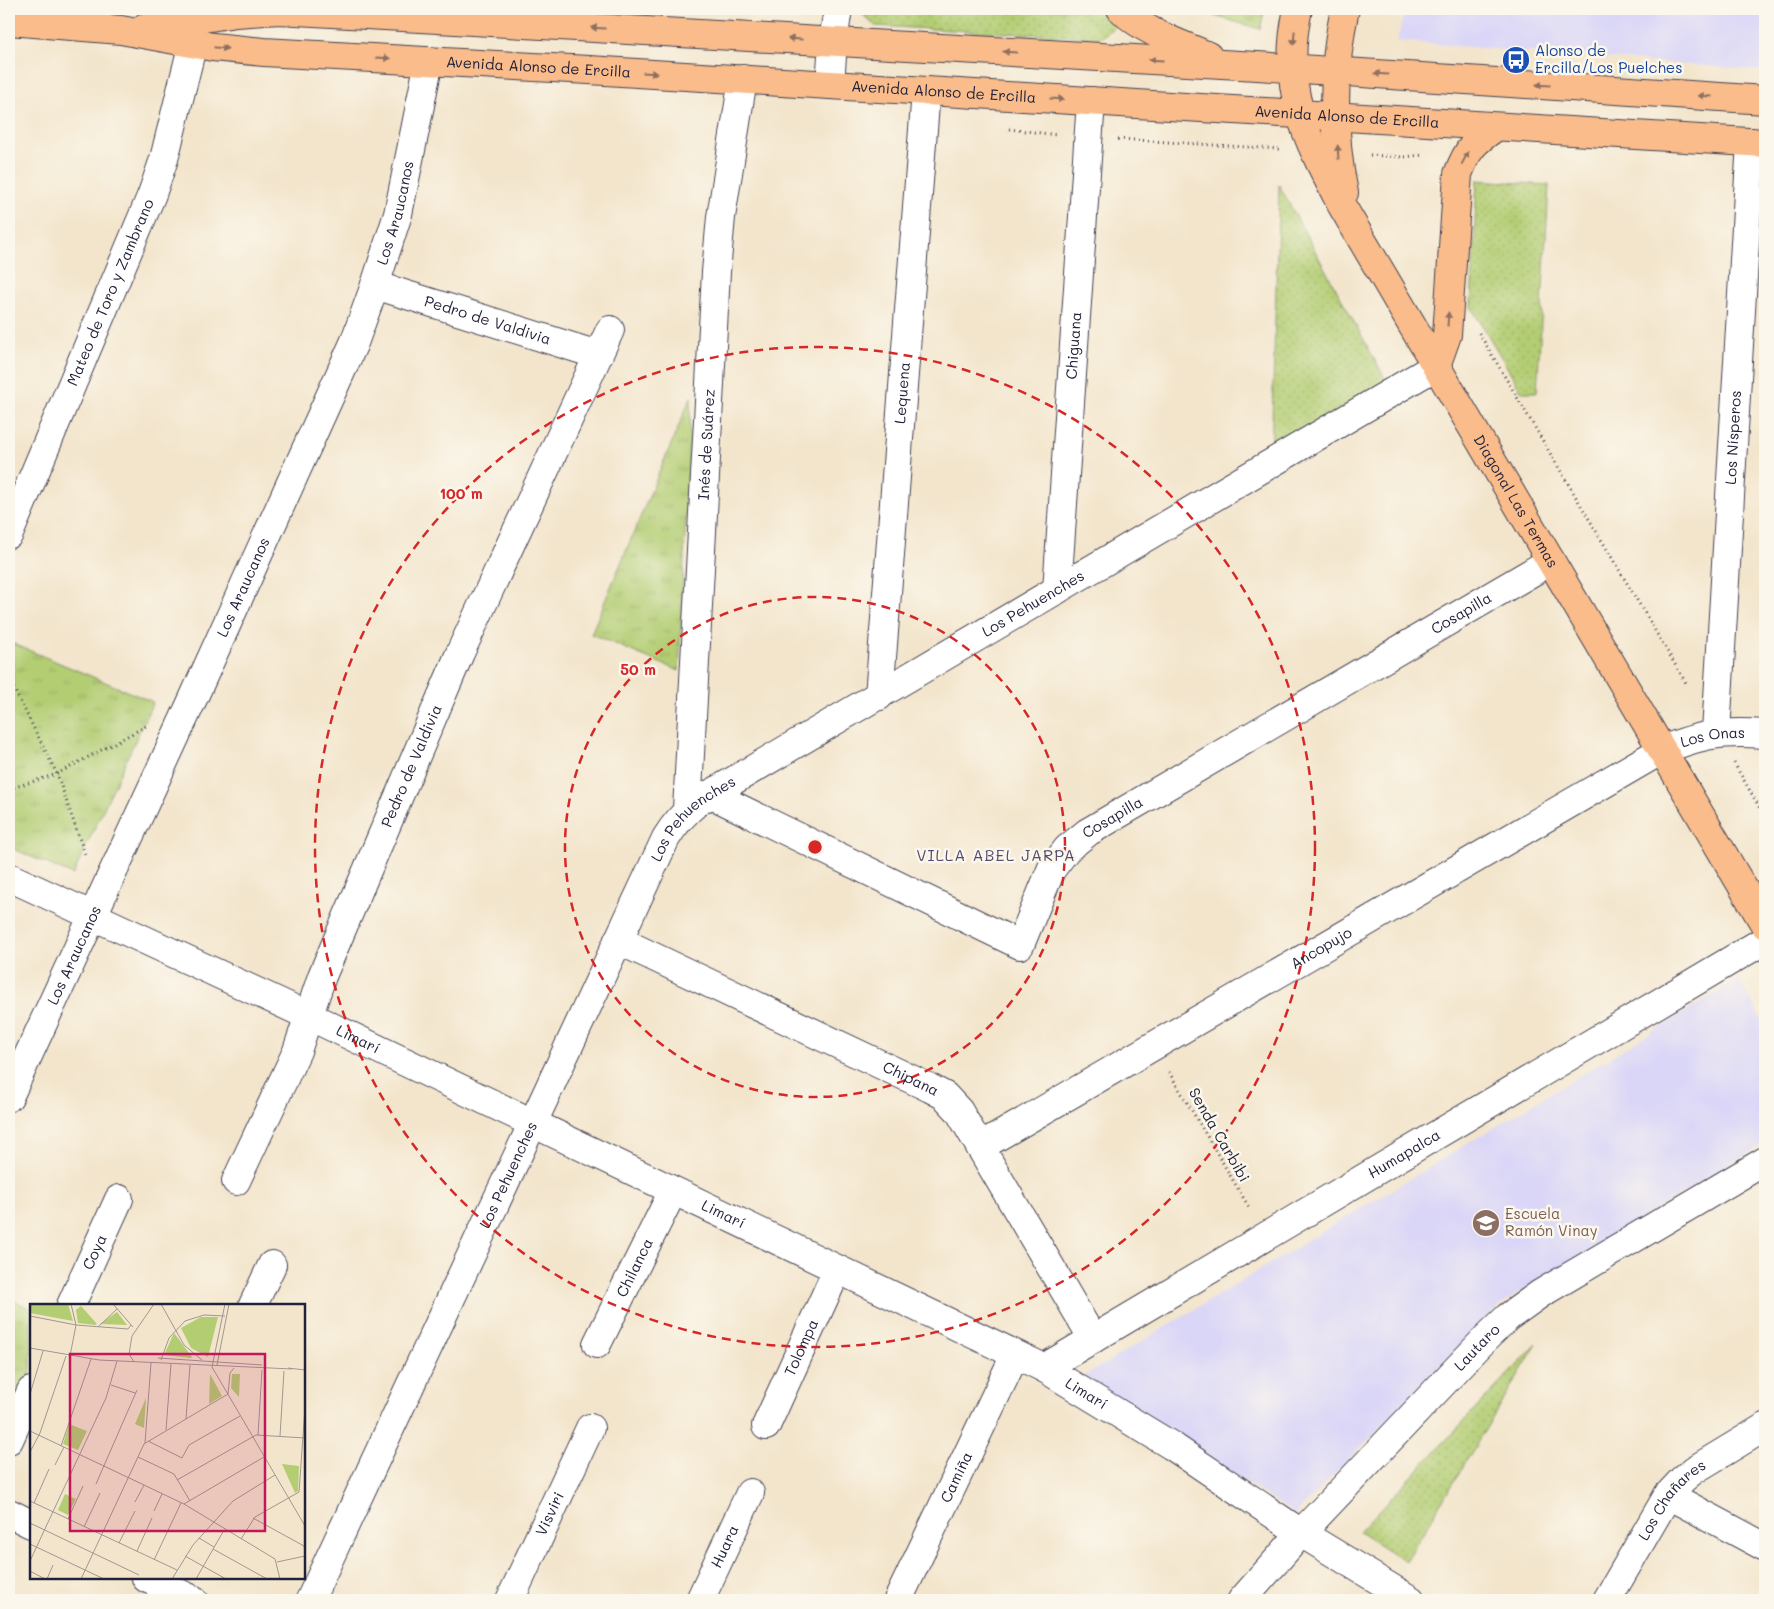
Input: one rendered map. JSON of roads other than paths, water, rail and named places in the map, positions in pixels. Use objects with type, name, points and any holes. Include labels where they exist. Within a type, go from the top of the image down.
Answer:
[{"type":"main road","points":[[1122,9],[1131,18],[1169,39],[1225,64]]},
{"type":"main road","name":"Diagonal Las Termas","points":[[1298,9],[1294,34],[1293,89],[1299,114],[1319,162],[1348,217],[1765,925]]},
{"type":"main road","points":[[1345,9],[1335,71],[1339,170],[1348,217]]},
{"type":"main road","name":"Avenida Alonso de Ercilla","points":[[121,30],[236,13],[279,10],[542,17],[833,42],[1292,68],[1765,100]]},
{"type":"main road","points":[[542,17],[549,41],[562,55],[589,70]]},
{"type":"main road","name":"Avenida Alonso de Ercilla","points":[[9,21],[121,30],[213,47],[264,52],[743,79],[1758,143]]},
{"type":"main road","points":[[1436,366],[1447,335],[1458,174],[1464,158],[1474,142],[1496,127]]},
{"type":"street","points":[[830,85],[833,42],[838,9]]},
{"type":"street","name":"Mateo de Toro y Zambrano","points":[[9,534],[152,194],[164,159],[193,43]]},
{"type":"street","name":"Los Araucanos","points":[[9,1097],[354,344],[398,214],[429,61]]},
{"type":"street","name":"Inés de Suárez","points":[[687,810],[716,272],[722,207],[743,79]]},
{"type":"street","name":"Lequena","points":[[879,696],[926,91]]},
{"type":"street","name":"Chiguana","points":[[1058,590],[1091,101]]},
{"type":"street","name":"Los Nísperos","points":[[1716,733],[1758,143]]},
{"type":"street","name":"Pedro de Valdivia","points":[[375,285],[598,355]]},
{"type":"street","name":"Pedro de Valdivia","points":[[236,1181],[297,1052],[322,976],[460,653],[610,330]]},
{"type":"street","name":"Los Pehuenches","points":[[310,1600],[618,940],[666,838],[675,823],[687,810],[710,794],[1436,366]]},
{"type":"street","name":"Cosapilla","points":[[710,794],[1020,945],[1051,870],[1067,849],[1088,832],[1551,561]]},
{"type":"street","name":"Los Onas","points":[[1662,750],[1692,738],[1716,733],[1765,734]]},
{"type":"street","name":"Ancopujo","points":[[980,1148],[1662,750]]},
{"type":"street","name":"Limarí","points":[[9,877],[96,907],[309,1016],[1044,1368],[1172,1446],[1300,1533],[1408,1600]]},
{"type":"street","name":"Chipana","points":[[618,940],[945,1096],[959,1111],[1093,1339]]},
{"type":"street","name":"Humapalca","points":[[1044,1368],[1765,940]]},
{"type":"street","name":"Lautaro","points":[[1242,1600],[1300,1533],[1508,1317],[1540,1294],[1765,1161]]},
{"type":"street","name":"Chilanca","points":[[597,1344],[673,1191]]},
{"type":"street","name":"Coya","points":[[71,1304],[119,1199]]},
{"type":"street","points":[[253,1304],[272,1265]]},
{"type":"street","name":"Tolompa","points":[[766,1426],[837,1270]]},
{"type":"street","name":"Camiña","points":[[898,1600],[1015,1355]]},
{"type":"street","points":[[9,1440],[30,1393]]},
{"type":"street","name":"Los Chañares","points":[[1606,1600],[1668,1495],[1694,1470],[1765,1427]]},
{"type":"street","name":"Visviri","points":[[510,1600],[590,1428]]},
{"type":"street","name":"Huara","points":[[700,1600],[750,1493]]},
{"type":"street","points":[[1668,1495],[1765,1547]]},
{"type":"street","points":[[9,1513],[30,1524]]},
{"type":"street","points":[[148,1579],[194,1600]]},
{"type":"place","name":"Alonso de Ercilla/Los Puelches","points":[[1516,60]]},
{"type":"place","name":"Escuela Ramón Vinay","points":[[1486,1223]]},
{"type":"district","name":"VILLA ABEL JARPA","points":[[996,855]]}]
